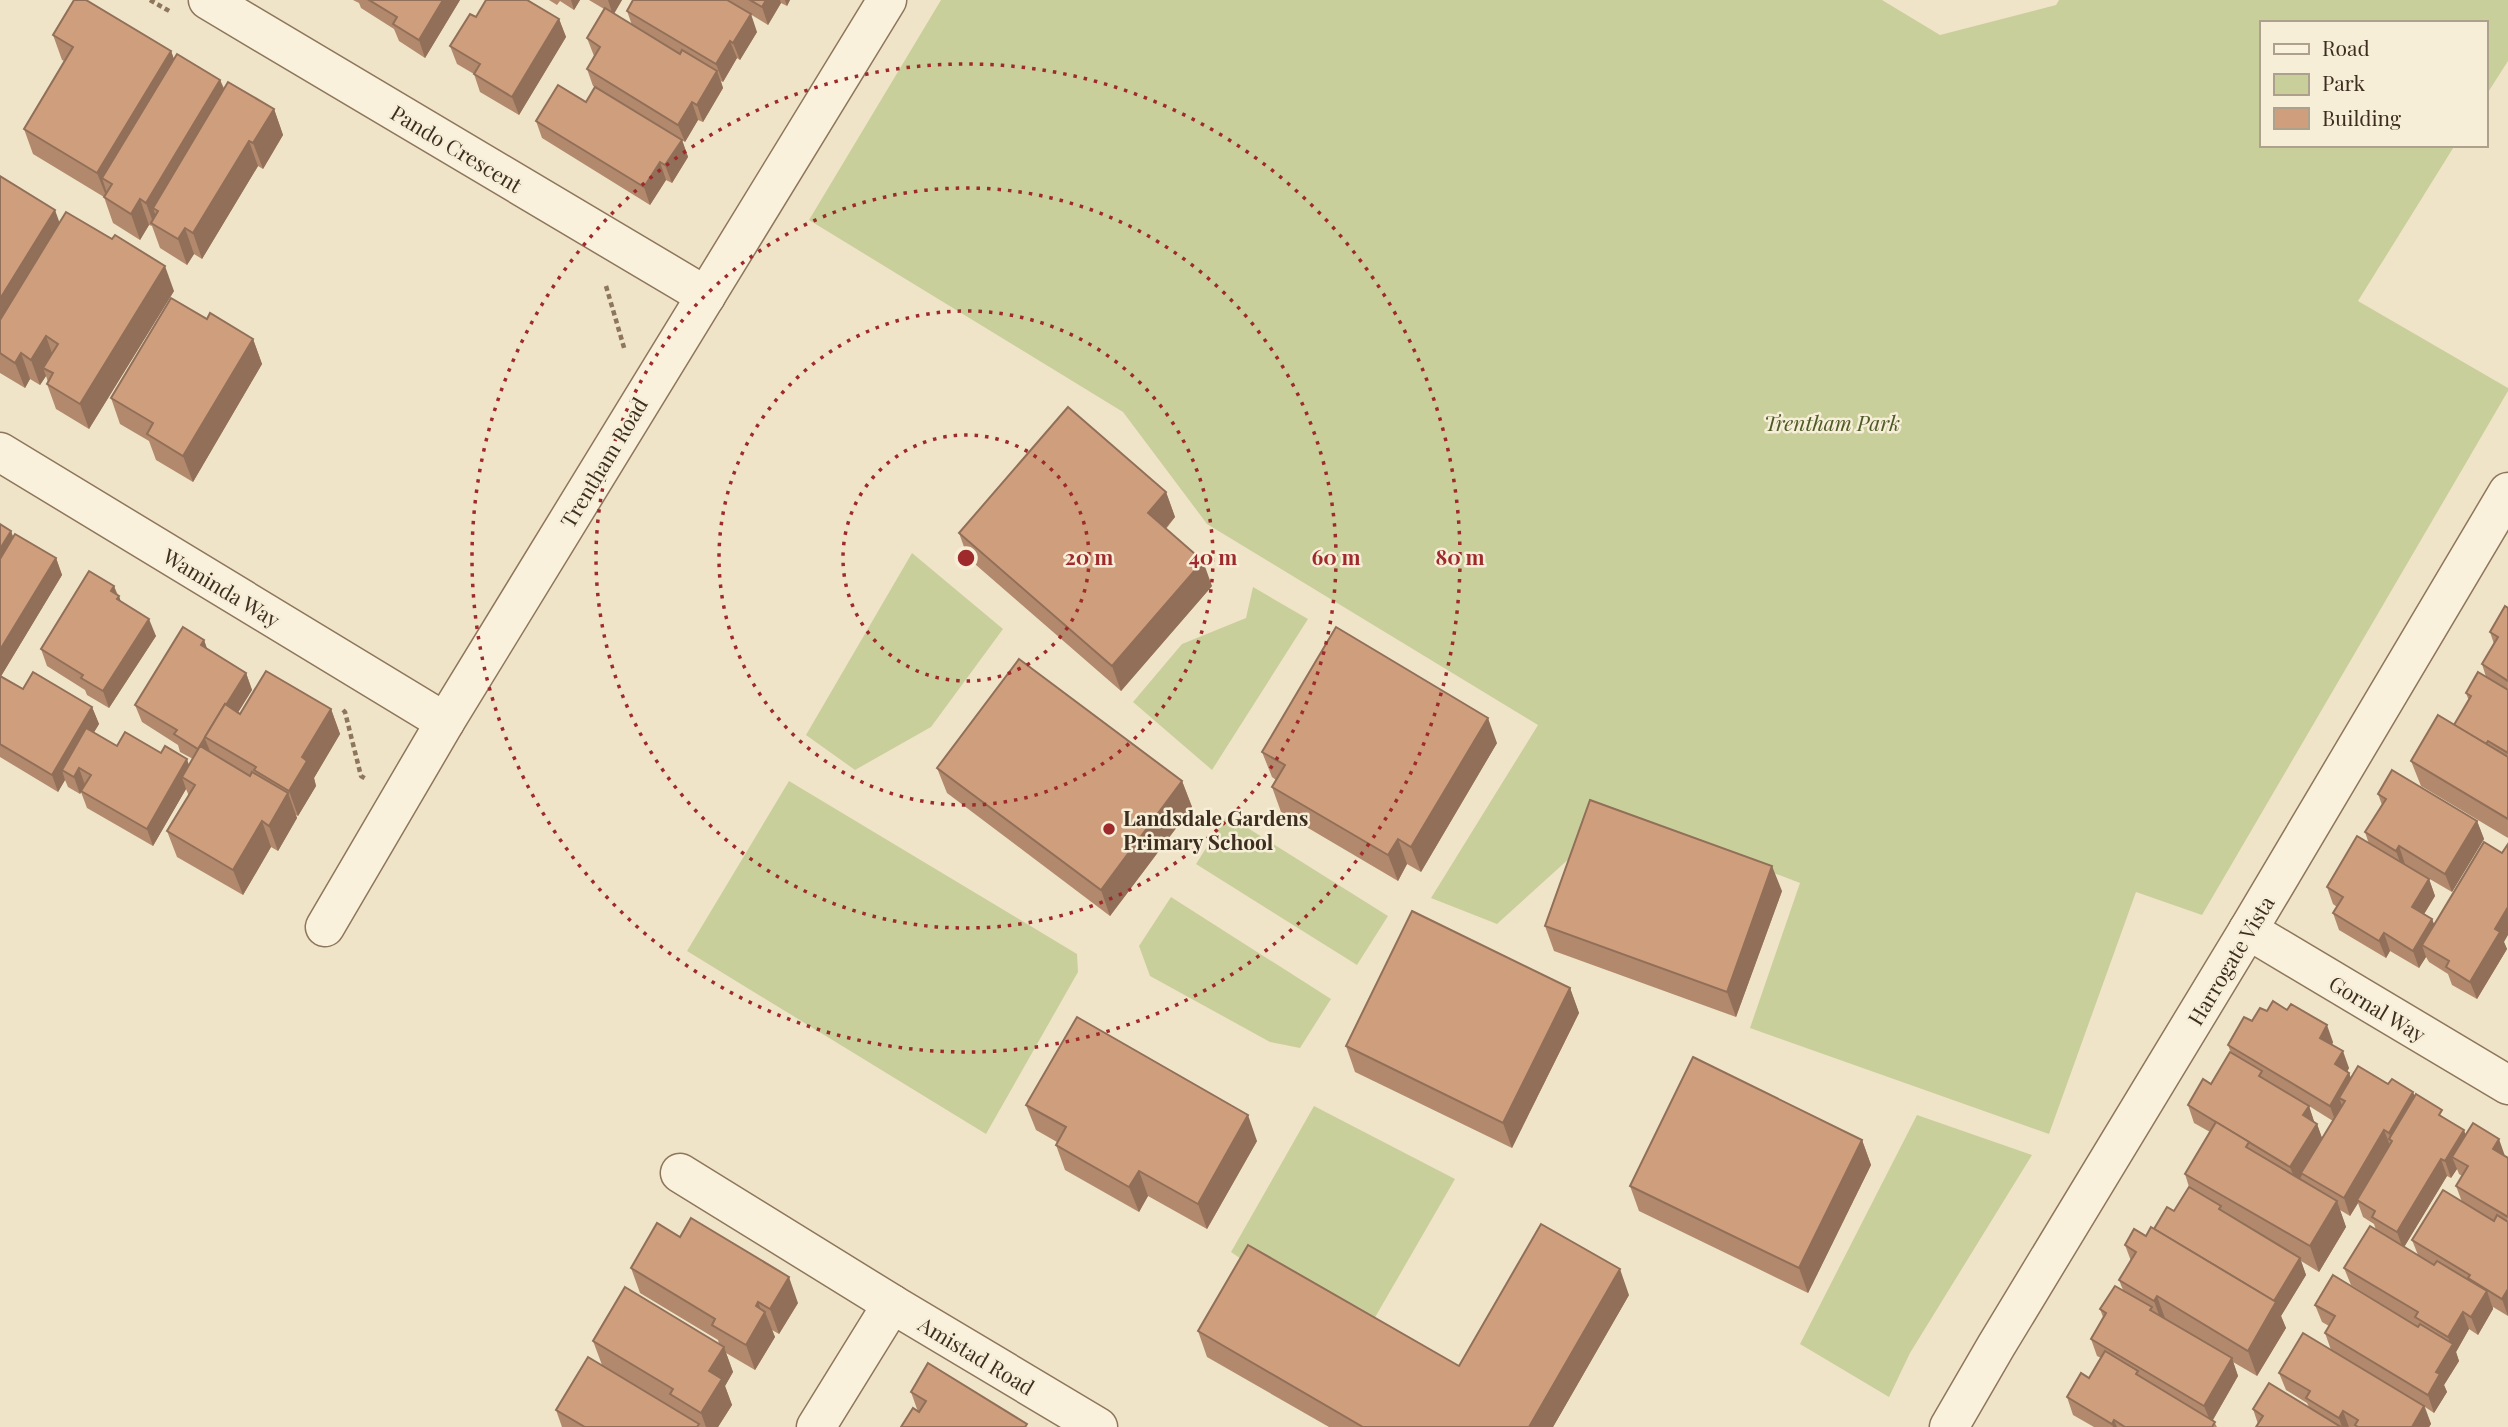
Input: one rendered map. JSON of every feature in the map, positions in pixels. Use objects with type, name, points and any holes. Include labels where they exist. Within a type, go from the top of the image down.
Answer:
[{"type":"street","name":"Pando Crescent","points":[[208,0],[706,296]]},
{"type":"street","name":"Trentham Road","points":[[325,927],[445,722],[887,0]]},
{"type":"street","name":"Waminda Way","points":[[0,452],[445,722]]},
{"type":"street","name":"Harrogate Vista","points":[[1950,1427],[2508,492]]},
{"type":"street","name":"Gornal Way","points":[[2248,930],[2508,1085]]},
{"type":"street","name":"Amistad Road","points":[[680,1173],[1098,1427]]},
{"type":"street","points":[[816,1427],[892,1304]]},
{"type":"path","points":[[333,704],[345,712],[360,776],[402,797]]},
{"type":"green space","name":"Trentham Park","points":[[941,0],[1882,0],[1940,35],[2056,5],[2059,0],[2508,0],[2508,61],[2487,94],[2487,21],[2260,21],[2260,147],[2454,147],[2358,301],[2508,388],[2508,391],[2202,915],[2136,892],[2049,1134],[1750,1028],[1800,883],[1590,803],[1572,856],[1497,924],[1431,898],[1538,725],[1207,524],[1123,412],[809,220]]},
{"type":"green space","points":[[912,553],[1003,629],[931,727],[855,770],[806,735]]},
{"type":"green space","points":[[1253,587],[1308,619],[1212,770],[1133,702],[1182,644],[1246,618]]},
{"type":"green space","points":[[789,781],[1077,954],[1078,972],[986,1134],[687,951]]},
{"type":"green space","points":[[1227,815],[1388,916],[1357,965],[1196,864]]},
{"type":"green space","points":[[1171,897],[1331,999],[1300,1048],[1270,1042],[1150,976],[1139,946]]},
{"type":"green space","points":[[1314,1106],[1455,1179],[1366,1333],[1231,1252]]},
{"type":"green space","points":[[1917,1115],[2032,1155],[1910,1353],[1889,1397],[1800,1344]]},
{"type":"building","points":[[74,0],[86,0],[171,51],[97,173],[24,129],[73,47],[53,35]]},
{"type":"building","points":[[369,0],[443,0],[419,40],[393,24],[397,17]]},
{"type":"building","points":[[486,0],[527,0],[559,19],[512,97],[474,74],[480,64],[450,46],[470,14],[476,17]]},
{"type":"building","points":[[633,0],[727,0],[751,14],[716,64],[627,11]]},
{"type":"building","points":[[750,0],[766,0],[762,7]]},
{"type":"building","points":[[605,8],[680,54],[682,50],[717,71],[697,105],[692,102],[678,125],[587,69],[600,47],[587,38]]},
{"type":"building","points":[[177,54],[220,80],[146,203],[140,199],[131,214],[104,197],[112,184],[102,178]]},
{"type":"building","points":[[228,82],[274,109],[253,143],[249,141],[193,233],[185,228],[178,239],[151,223],[158,211],[153,208]]},
{"type":"building","points":[[558,85],[586,102],[595,87],[682,140],[665,165],[660,162],[644,187],[536,121]]},
{"type":"building","points":[[0,176],[55,210],[0,299]]},
{"type":"building","points":[[66,212],[112,239],[115,235],[165,266],[80,404],[47,384],[53,373],[43,368],[58,344],[46,336],[31,360],[21,353],[15,363],[0,353],[0,320]]},
{"type":"building","points":[[171,298],[207,319],[210,313],[253,339],[183,456],[147,434],[153,423],[111,398]]},
{"type":"building","points":[[1068,407],[1166,492],[1148,513],[1203,561],[1112,666],[959,533]]},
{"type":"building","points":[[0,524],[11,531],[0,549]]},
{"type":"building","points":[[15,534],[56,558],[0,650],[0,559]]},
{"type":"building","points":[[89,571],[114,586],[111,591],[119,596],[117,599],[149,619],[103,691],[41,649]]},
{"type":"building","points":[[2505,606],[2508,608],[2508,681],[2482,664],[2498,637],[2490,632]]},
{"type":"building","points":[[183,627],[204,640],[201,645],[246,673],[198,749],[174,734],[177,730],[135,705]]},
{"type":"building","points":[[1336,627],[1488,718],[1411,847],[1398,839],[1388,855],[1272,787],[1285,765],[1262,752]]},
{"type":"building","points":[[1019,659],[1182,781],[1101,890],[937,768]]},
{"type":"building","points":[[266,671],[331,709],[302,757],[307,761],[289,791],[254,770],[256,767],[205,737],[225,704],[240,714]]},
{"type":"building","points":[[33,672],[92,707],[52,775],[0,744],[0,676],[23,689]]},
{"type":"building","points":[[2478,672],[2508,690],[2508,753],[2488,741],[2486,744],[2454,725],[2471,696],[2466,693]]},
{"type":"building","points":[[2438,715],[2508,757],[2508,819],[2411,761]]},
{"type":"building","points":[[86,728],[117,746],[125,732],[161,753],[165,746],[187,759],[147,829],[81,791],[91,775],[79,768],[74,777],[62,770]]},
{"type":"building","points":[[200,746],[250,776],[252,772],[288,793],[269,826],[262,821],[233,870],[167,831],[195,785],[182,777]]},
{"type":"building","points":[[2392,770],[2477,821],[2445,874],[2399,846],[2396,851],[2365,832],[2386,799],[2378,794]]},
{"type":"building","points":[[1590,800],[1772,866],[1727,992],[1545,926]]},
{"type":"building","points":[[2357,836],[2429,879],[2412,907],[2432,919],[2413,951],[2384,933],[2379,941],[2333,913],[2343,897],[2327,887]]},
{"type":"building","points":[[2484,842],[2502,853],[2508,844],[2508,907],[2495,929],[2500,932],[2470,982],[2446,967],[2449,961],[2422,945]]},
{"type":"building","points":[[1412,911],[1570,988],[1503,1123],[1346,1046]]},
{"type":"building","points":[[2273,1001],[2287,1010],[2291,1004],[2327,1025],[2320,1038],[2343,1051],[2335,1064],[2349,1073],[2330,1106],[2228,1045],[2244,1017],[2252,1021],[2260,1008],[2267,1011]]},
{"type":"building","points":[[1077,1017],[1248,1115],[1198,1204],[1139,1171],[1129,1187],[1056,1145],[1066,1127],[1026,1105]]},
{"type":"building","points":[[2230,1052],[2262,1071],[2259,1076],[2309,1106],[2303,1115],[2317,1124],[2290,1167],[2188,1105],[2203,1079],[2211,1084]]},
{"type":"building","points":[[1693,1057],[1862,1140],[1799,1268],[1630,1186]]},
{"type":"building","points":[[2358,1066],[2388,1084],[2392,1079],[2413,1092],[2389,1133],[2384,1130],[2344,1198],[2301,1173],[2345,1101],[2339,1098]]},
{"type":"building","points":[[2416,1094],[2442,1110],[2439,1115],[2464,1130],[2445,1161],[2441,1159],[2397,1232],[2372,1217],[2375,1211],[2357,1200]]},
{"type":"building","points":[[2216,1122],[2249,1142],[2246,1147],[2337,1201],[2310,1246],[2185,1174]]},
{"type":"building","points":[[2473,1123],[2499,1139],[2493,1149],[2508,1158],[2508,1217],[2456,1186],[2468,1166],[2452,1157]]},
{"type":"building","points":[[2189,1187],[2221,1206],[2219,1209],[2300,1258],[2274,1301],[2154,1229],[2167,1207],[2174,1211]]},
{"type":"building","points":[[2443,1190],[2494,1221],[2497,1215],[2508,1222],[2508,1289],[2502,1299],[2468,1278],[2470,1275],[2412,1240]]},
{"type":"building","points":[[691,1218],[789,1277],[770,1309],[758,1302],[756,1306],[765,1312],[746,1345],[712,1325],[715,1319],[631,1268],[657,1223],[680,1237]]},
{"type":"building","points":[[1541,1224],[1620,1269],[1529,1427],[1363,1427],[1198,1331],[1248,1245],[1459,1366]]},
{"type":"building","points":[[2370,1226],[2434,1265],[2437,1261],[2487,1291],[2471,1317],[2463,1312],[2448,1337],[2415,1317],[2418,1312],[2344,1268]]},
{"type":"building","points":[[2151,1227],[2276,1302],[2248,1351],[2157,1296],[2154,1301],[2119,1280],[2136,1252],[2125,1245],[2134,1229],[2146,1236]]},
{"type":"building","points":[[2333,1275],[2418,1327],[2420,1324],[2453,1344],[2436,1372],[2440,1374],[2428,1395],[2325,1333],[2335,1316],[2315,1305]]},
{"type":"building","points":[[2115,1286],[2232,1358],[2204,1406],[2091,1339],[2106,1313],[2100,1309]]},
{"type":"building","points":[[625,1287],[724,1347],[709,1371],[722,1379],[701,1413],[670,1394],[673,1389],[593,1341]]},
{"type":"building","points":[[2303,1333],[2424,1406],[2412,1427],[2358,1427],[2355,1425],[2358,1420],[2343,1411],[2339,1418],[2306,1398],[2310,1391],[2279,1373]]},
{"type":"building","points":[[2105,1351],[2138,1371],[2136,1374],[2215,1422],[2212,1427],[2125,1427],[2114,1420],[2112,1424],[2067,1397],[2081,1373],[2089,1378]]},
{"type":"building","points":[[588,1357],[699,1424],[697,1427],[585,1427],[556,1410]]},
{"type":"building","points":[[928,1363],[1027,1424],[1025,1427],[901,1427],[913,1408],[919,1412],[926,1401],[911,1392]]},
{"type":"building","points":[[2269,1383],[2341,1427],[2256,1427],[2263,1416],[2253,1409]]},
{"type":"place","name":"Landsdale Gardens Primary School","points":[[1109,829]]}]
